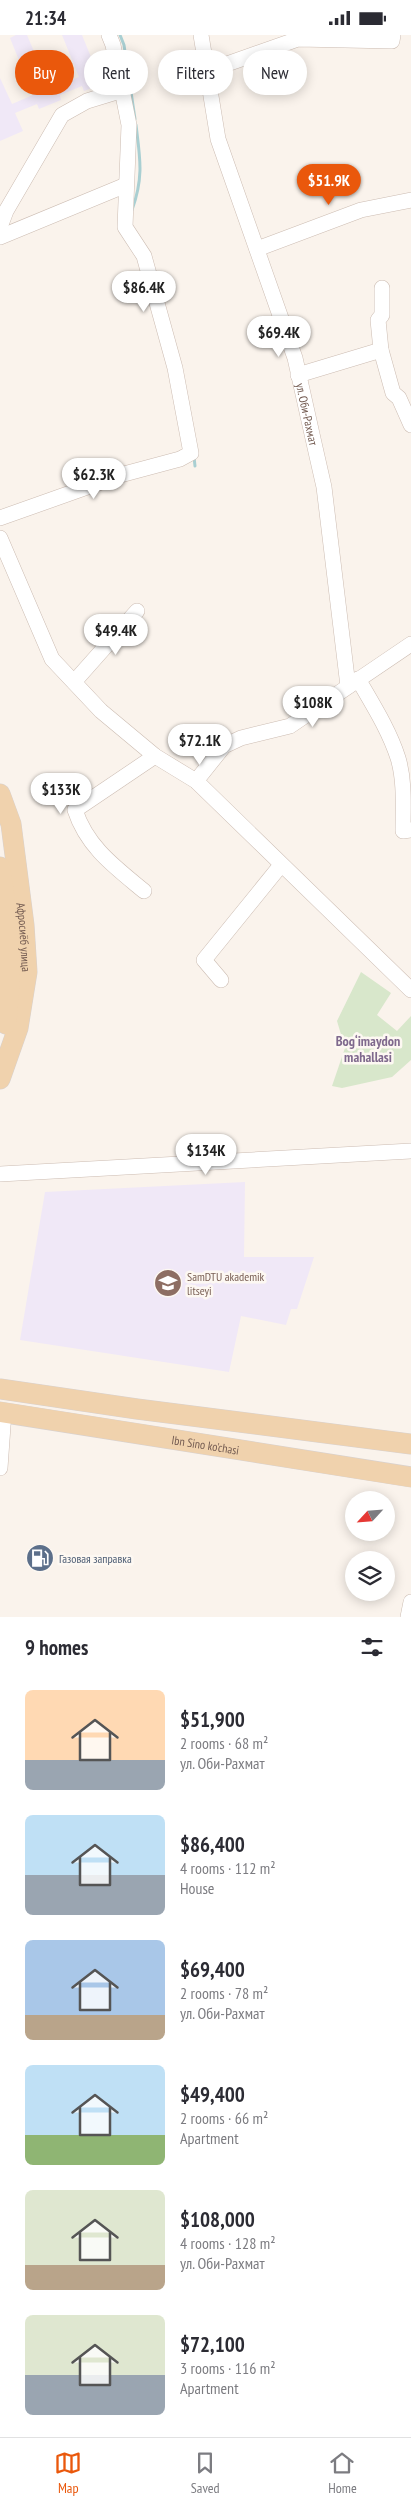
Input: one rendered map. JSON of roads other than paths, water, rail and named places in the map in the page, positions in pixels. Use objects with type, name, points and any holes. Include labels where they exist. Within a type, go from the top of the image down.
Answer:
[{"type":"main road","name":"Афросиёб улица","points":[[0,794],[11,824],[24,925],[27,972],[18,1028],[0,1079]]},
{"type":"main road","name":"Афросиёб улица","points":[[0,867],[11,971],[6,1023],[0,1041]]},
{"type":"main road","name":"Ibn Sino ko'chasi","points":[[0,1389],[137,1409],[411,1444]]},
{"type":"main road","name":"Ibn Sino ko'chasi","points":[[2,1412],[411,1477]]},
{"type":"street","points":[[109,35],[113,50]]},
{"type":"street","name":"ул. Оби-Рахмат","points":[[201,35],[204,50]]},
{"type":"street","points":[[233,62],[298,39],[392,41],[393,35]]},
{"type":"street","points":[[0,227],[6,211],[62,115],[81,103],[107,95]]},
{"type":"street","points":[[0,518],[124,474],[180,459],[190,453],[175,369],[144,256],[125,227],[129,125],[124,95]]},
{"type":"street","name":"ул. Оби-Рахмат","points":[[211,95],[218,139],[257,249],[298,375],[324,487],[353,682]]},
{"type":"street","points":[[0,237],[126,185]]},
{"type":"street","points":[[0,195],[6,211]]},
{"type":"street","points":[[257,249],[361,210],[411,201]]},
{"type":"street","points":[[382,288],[382,315],[378,320],[381,350],[393,393],[399,398],[411,425]]},
{"type":"street","points":[[298,375],[381,350]]},
{"type":"street","points":[[0,538],[52,659],[101,711],[155,756],[196,781],[411,989]]},
{"type":"street","points":[[74,682],[137,611]]},
{"type":"street","points":[[196,781],[224,746],[241,738],[290,726],[353,682],[411,645]]},
{"type":"street","points":[[353,682],[386,728],[398,759],[404,796],[403,831],[411,830]]},
{"type":"street","points":[[144,891],[99,854],[80,824],[75,810],[155,756]]},
{"type":"street","points":[[221,980],[204,960],[281,865]]},
{"type":"street","points":[[0,1174],[411,1151]]},
{"type":"street","points":[[0,1468],[2,1412]]},
{"type":"street","points":[[408,1617],[411,1603]]},
{"type":"waterway","points":[[120,35],[124,45],[135,119]]},
{"type":"waterway","points":[[132,210],[140,177],[136,125]]},
{"type":"waterway","points":[[194,457],[195,466]]},
{"type":"place","name":"SamDTU akademik litseyi","points":[[168,1283]]},
{"type":"place","name":"Газовая заправка","points":[[40,1558]]},
{"type":"district","name":"Bog‘imaydon mahallasi","points":[[368,1049]]}]
